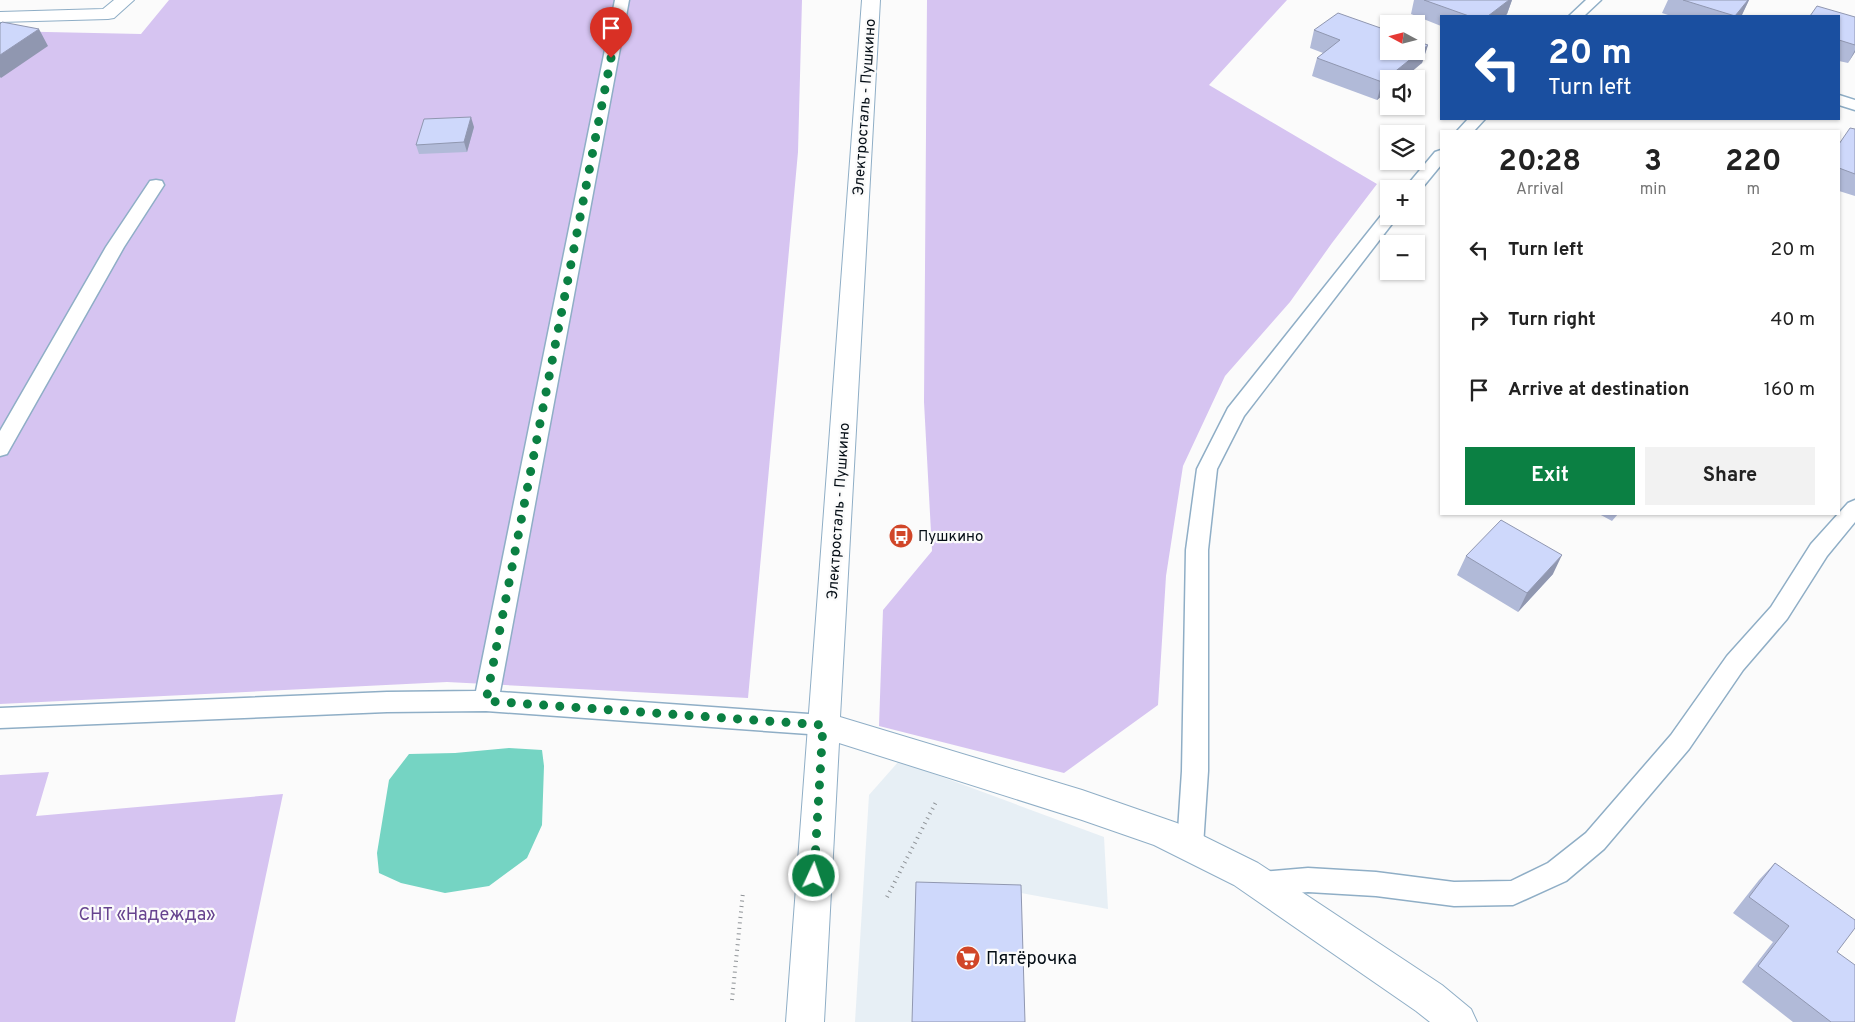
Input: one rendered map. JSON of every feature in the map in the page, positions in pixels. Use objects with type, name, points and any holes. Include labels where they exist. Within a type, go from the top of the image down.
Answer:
[{"type":"street","points":[[0,17],[108,14],[125,0]]},
{"type":"street","name":"Электросталь - Пушкино","points":[[805,1022],[871,0]]},
{"type":"street","points":[[823,725],[1092,808],[1165,834],[1246,874],[1262,884],[1429,998],[1458,1022]]},
{"type":"lane","points":[[486,701],[622,0]]},
{"type":"lane","points":[[1579,15],[1594,0]]},
{"type":"lane","points":[[1840,100],[1855,106]]},
{"type":"lane","points":[[1466,130],[1476,120]]},
{"type":"lane","points":[[1420,180],[1440,156]]},
{"type":"lane","points":[[0,449],[115,247],[156,185]]},
{"type":"lane","points":[[1190,846],[1196,771],[1197,550],[1207,469],[1235,413],[1383,225]]},
{"type":"lane","points":[[1262,884],[1308,880],[1376,884],[1454,894],[1514,893],[1557,872],[1595,842],[1680,742],[1735,663],[1779,612],[1819,550],[1855,508]]},
{"type":"lane","points":[[0,718],[387,702],[486,701],[823,725]]},
{"type":"path","points":[[887,897],[955,766]]},
{"type":"path","points":[[732,1000],[743,892]]},
{"type":"shaded area","points":[[509,748],[542,750],[544,766],[542,825],[527,858],[489,886],[445,893],[401,883],[379,873],[377,853],[389,780],[409,754],[455,753]]},
{"type":"shaded area","points":[[899,761],[1104,837],[1108,909],[1021,893],[1024,1022],[855,1022],[869,795]]},
{"type":"green space","points":[[169,0],[802,0],[798,152],[748,698],[447,682],[0,704],[0,31],[141,34]]},
{"type":"green space","points":[[927,0],[1287,0],[1209,85],[1377,184],[1290,302],[1225,376],[1183,466],[1166,576],[1158,705],[1064,773],[879,726],[883,610],[932,551],[924,402]]},
{"type":"green space","name":"СНТ «Надежда»","points":[[49,772],[36,816],[283,794],[235,1022],[0,1022],[0,775]]},
{"type":"building","points":[[1424,0],[1509,0],[1489,15],[1466,15]]},
{"type":"building","points":[[1683,0],[1748,0],[1736,15]]},
{"type":"building","points":[[1817,6],[1855,17],[1855,45],[1840,40],[1840,15],[1811,15]]},
{"type":"building","points":[[1338,13],[1380,28],[1380,60],[1409,60],[1397,70],[1380,70],[1380,81],[1317,58],[1340,40],[1314,30]]},
{"type":"building","points":[[2,22],[39,29],[0,55],[0,24]]},
{"type":"building","points":[[471,117],[464,142],[416,145],[424,119]]},
{"type":"building","points":[[1850,128],[1855,129],[1855,174],[1840,168],[1840,143]]},
{"type":"building","points":[[1501,520],[1562,555],[1527,593],[1466,556]]},
{"type":"building","points":[[1775,863],[1855,920],[1855,928],[1837,952],[1855,965],[1855,1022],[1831,1022],[1758,966],[1789,926],[1749,897]]},
{"type":"building","name":"Пятёрочка","points":[[916,882],[1021,885],[1025,1022],[912,1022]]},
{"type":"place","name":"Пушкино","points":[[901,536]]},
{"type":"place","name":"Пятёрочка","points":[[968,958]]},
{"type":"route","points":[[611,58],[486,701],[823,725],[814,876]]}]
